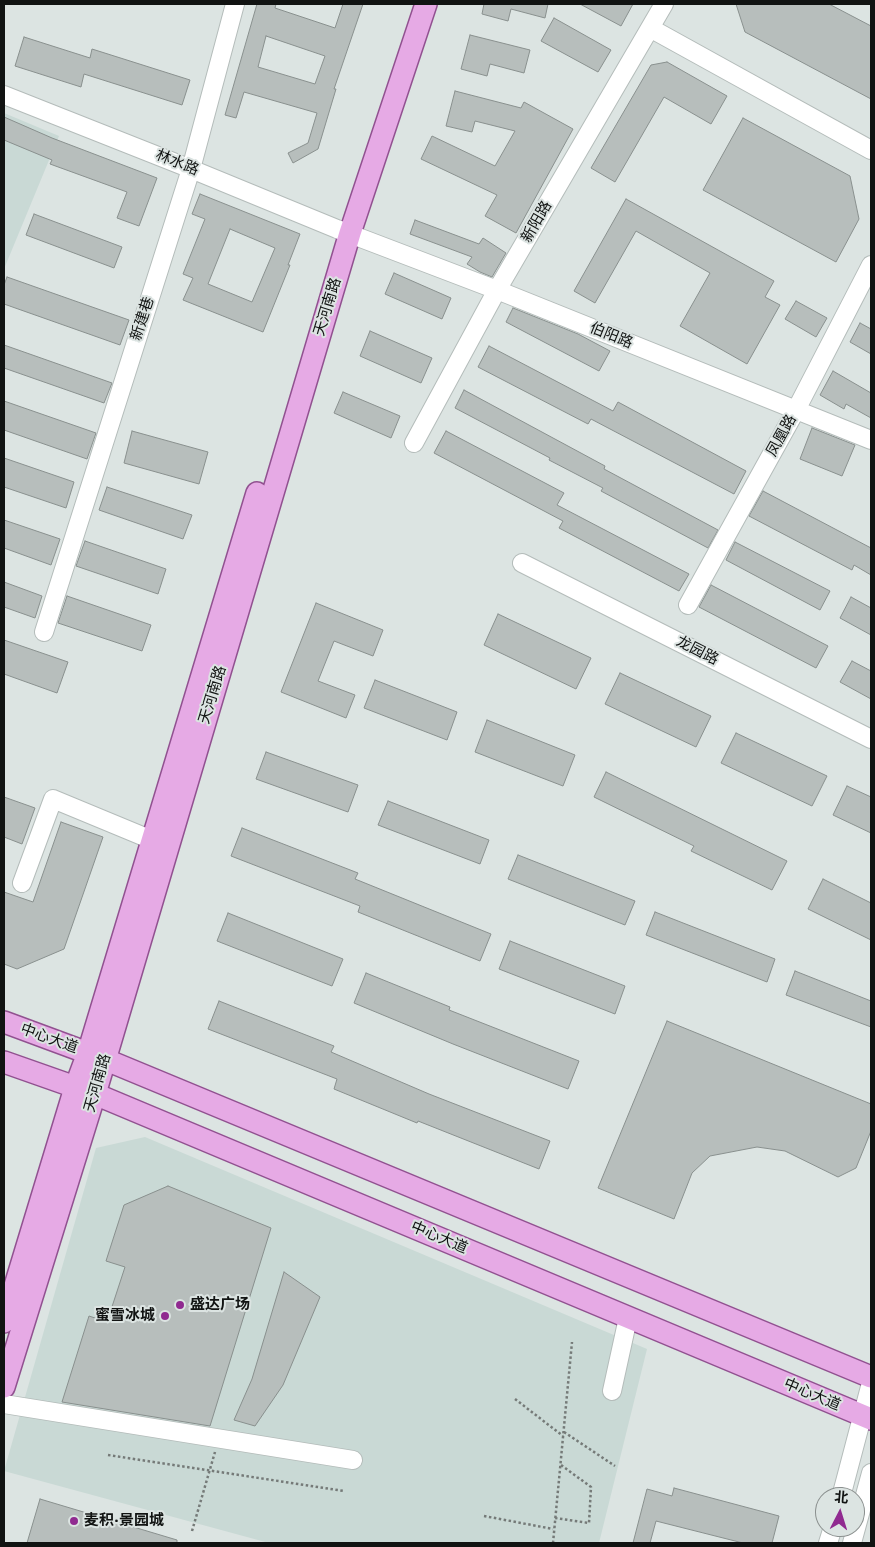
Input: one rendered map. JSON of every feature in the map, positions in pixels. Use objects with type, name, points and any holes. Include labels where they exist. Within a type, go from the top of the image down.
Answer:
[{"type":"main road","name":"天河南路","points":[[4,1322],[96,1056],[412,4]]},
{"type":"main road","name":"天河南路","points":[[96,1056],[152,840],[344,231],[426,4]]},
{"type":"main road","name":"中心大道","points":[[4,1022],[96,1056],[871,1377]]},
{"type":"main road","name":"中心大道","points":[[4,1062],[85,1091],[867,1418]]},
{"type":"main road","name":"天河南路","points":[[4,1388],[85,1091]]},
{"type":"street","name":"新建巷","points":[[44,632],[191,169],[235,4]]},
{"type":"street","name":"新阳路","points":[[414,443],[497,290],[664,4]]},
{"type":"street","points":[[650,28],[871,150]]},
{"type":"street","name":"林水路","points":[[4,95],[344,231]]},
{"type":"street","name":"伯阳路","points":[[344,231],[497,290],[871,440]]},
{"type":"street","name":"凤凰路","points":[[688,605],[796,410],[871,265]]},
{"type":"street","name":"龙园路","points":[[522,564],[871,739]]},
{"type":"street","points":[[22,883],[53,799],[152,840]]},
{"type":"street","points":[[612,1391],[628,1318]]},
{"type":"street","points":[[844,1487],[867,1418],[871,1383]]},
{"type":"street","points":[[4,1404],[353,1460]]},
{"type":"street","points":[[852,1543],[871,1473]]},
{"type":"path","points":[[553,1543],[572,1342]]},
{"type":"path","points":[[516,1399],[563,1436]]},
{"type":"path","points":[[564,1432],[616,1466]]},
{"type":"path","points":[[192,1531],[218,1438]]},
{"type":"path","points":[[108,1455],[344,1491]]},
{"type":"path","points":[[555,1518],[589,1523],[591,1486],[560,1465]]},
{"type":"path","points":[[484,1516],[554,1529]]},
{"type":"shaded area","points":[[4,113],[59,136],[4,269]]},
{"type":"shaded area","points":[[145,1137],[647,1349],[599,1543],[269,1543],[4,1471],[96,1148]]},
{"type":"building","points":[[257,4],[276,4],[275,8],[335,28],[343,4],[363,4],[334,89],[336,89],[318,149],[293,163],[288,153],[308,143],[317,113],[244,92],[236,118],[225,115]],"holes":[[[266,36],[325,56],[315,84],[258,67]]]},
{"type":"building","points":[[484,4],[548,4],[545,18],[511,9],[508,21],[482,14]]},
{"type":"building","points":[[580,4],[633,4],[621,26]]},
{"type":"building","points":[[736,4],[829,4],[871,26],[871,99],[745,32]]},
{"type":"building","points":[[554,18],[611,50],[598,72],[541,41]]},
{"type":"building","points":[[470,35],[530,50],[524,73],[490,64],[487,76],[461,69]]},
{"type":"building","points":[[24,37],[90,58],[92,49],[190,80],[182,105],[84,74],[81,87],[15,66]]},
{"type":"building","points":[[667,62],[727,96],[711,124],[664,97],[615,182],[591,168],[651,65]]},
{"type":"building","points":[[455,91],[521,108],[524,102],[573,129],[516,233],[485,216],[497,195],[421,159],[432,136],[495,166],[515,131],[475,121],[472,132],[446,126]]},
{"type":"building","points":[[4,117],[52,138],[157,178],[139,226],[117,218],[127,192],[50,164],[52,160],[4,140]]},
{"type":"building","points":[[743,118],[850,176],[859,219],[836,262],[703,190]]},
{"type":"building","points":[[200,194],[300,234],[288,265],[290,265],[263,332],[183,300],[193,278],[183,274],[205,219],[192,214]],"holes":[[[230,229],[275,248],[252,302],[208,284]]]},
{"type":"building","points":[[626,199],[774,281],[765,297],[780,305],[747,364],[680,326],[710,273],[636,231],[595,303],[574,291]]},
{"type":"building","points":[[34,214],[122,247],[114,268],[26,235]]},
{"type":"building","points":[[415,220],[479,244],[483,238],[506,253],[492,277],[467,264],[472,257],[410,234]]},
{"type":"building","points":[[394,273],[451,298],[442,319],[385,294]]},
{"type":"building","points":[[7,277],[129,320],[120,345],[4,304],[4,285]]},
{"type":"building","points":[[796,301],[827,318],[816,337],[785,319]]},
{"type":"building","points":[[513,308],[578,334],[610,351],[599,371],[506,322]]},
{"type":"building","points":[[860,323],[871,329],[871,354],[850,342]]},
{"type":"building","points":[[370,331],[432,358],[421,383],[360,356]]},
{"type":"building","points":[[4,345],[112,383],[104,403],[4,368]]},
{"type":"building","points":[[489,346],[613,411],[618,402],[746,471],[734,494],[591,419],[588,424],[478,367]]},
{"type":"building","points":[[833,371],[871,393],[871,418],[846,404],[844,409],[820,395]]},
{"type":"building","points":[[464,390],[605,466],[604,469],[718,530],[708,548],[601,491],[603,488],[549,460],[550,458],[455,408]]},
{"type":"building","points":[[343,392],[400,416],[391,438],[334,413]]},
{"type":"building","points":[[4,401],[96,433],[87,459],[4,430]]},
{"type":"building","points":[[812,428],[855,445],[842,476],[800,459]]},
{"type":"building","points":[[132,431],[208,452],[199,484],[124,463]]},
{"type":"building","points":[[446,431],[564,493],[557,505],[689,574],[679,591],[559,528],[563,521],[434,453]]},
{"type":"building","points":[[4,458],[74,482],[66,508],[4,487]]},
{"type":"building","points":[[107,487],[192,515],[183,539],[99,510]]},
{"type":"building","points":[[763,491],[871,548],[871,575],[854,565],[852,570],[749,516]]},
{"type":"building","points":[[4,520],[60,539],[51,565],[4,548]]},
{"type":"building","points":[[85,541],[166,569],[158,594],[76,566]]},
{"type":"building","points":[[735,542],[830,591],[820,610],[726,560]]},
{"type":"building","points":[[4,582],[42,596],[35,618],[4,607]]},
{"type":"building","points":[[711,585],[828,646],[816,668],[699,607]]},
{"type":"building","points":[[67,596],[151,625],[142,651],[58,623]]},
{"type":"building","points":[[851,597],[871,608],[871,635],[840,618]]},
{"type":"building","points":[[316,603],[383,630],[373,656],[334,641],[318,681],[355,695],[346,718],[281,692]]},
{"type":"building","points":[[498,614],[591,658],[576,689],[484,645]]},
{"type":"building","points":[[4,640],[68,662],[57,693],[4,674]]},
{"type":"building","points":[[852,661],[871,671],[871,699],[840,682]]},
{"type":"building","points":[[620,673],[711,716],[696,747],[605,704]]},
{"type":"building","points":[[375,680],[457,712],[447,740],[364,708]]},
{"type":"building","points":[[487,720],[575,755],[563,786],[475,752]]},
{"type":"building","points":[[736,733],[827,776],[812,806],[721,763]]},
{"type":"building","points":[[266,752],[358,785],[348,812],[256,779]]},
{"type":"building","points":[[606,772],[787,861],[772,890],[691,851],[694,846],[594,797]]},
{"type":"building","points":[[847,786],[871,797],[871,833],[833,815]]},
{"type":"building","points":[[4,797],[35,808],[22,844],[4,837]]},
{"type":"building","points":[[388,801],[489,840],[480,864],[378,825]]},
{"type":"building","points":[[61,822],[103,837],[64,949],[17,969],[4,964],[4,892],[33,902]]},
{"type":"building","points":[[242,828],[358,873],[355,879],[491,934],[480,961],[358,912],[360,906],[231,856]]},
{"type":"building","points":[[518,855],[635,901],[625,925],[508,879]]},
{"type":"building","points":[[823,879],[871,903],[871,940],[808,909]]},
{"type":"building","points":[[655,912],[775,959],[767,982],[646,935]]},
{"type":"building","points":[[228,913],[343,959],[332,986],[217,941]]},
{"type":"building","points":[[510,941],[625,986],[615,1014],[499,969]]},
{"type":"building","points":[[795,971],[871,1001],[871,1027],[786,995]]},
{"type":"building","points":[[366,973],[450,1007],[449,1010],[579,1061],[568,1089],[354,1003]]},
{"type":"building","points":[[219,1001],[334,1046],[331,1052],[429,1094],[550,1141],[539,1169],[334,1089],[337,1079],[208,1029]]},
{"type":"building","points":[[667,1021],[871,1104],[871,1131],[856,1168],[838,1177],[785,1151],[757,1147],[710,1156],[692,1173],[674,1219],[598,1188]]},
{"type":"building","name":"盛达广场","points":[[168,1186],[271,1228],[210,1426],[62,1402],[89,1316],[107,1322],[125,1267],[106,1261],[124,1205]]},
{"type":"building","points":[[284,1272],[320,1297],[283,1385],[255,1426],[234,1420],[252,1379]]},
{"type":"building","points":[[674,1488],[779,1516],[772,1543],[743,1543],[656,1521],[650,1543],[633,1543],[647,1489],[672,1496]]},
{"type":"building","name":"麦积·景园城","points":[[40,1499],[177,1540],[177,1543],[27,1543]]},
{"type":"place","name":"盛达广场","points":[[180,1305]]},
{"type":"place","name":"蜜雪冰城","points":[[165,1316]]},
{"type":"place","name":"麦积·景园城","points":[[74,1521]]}]
